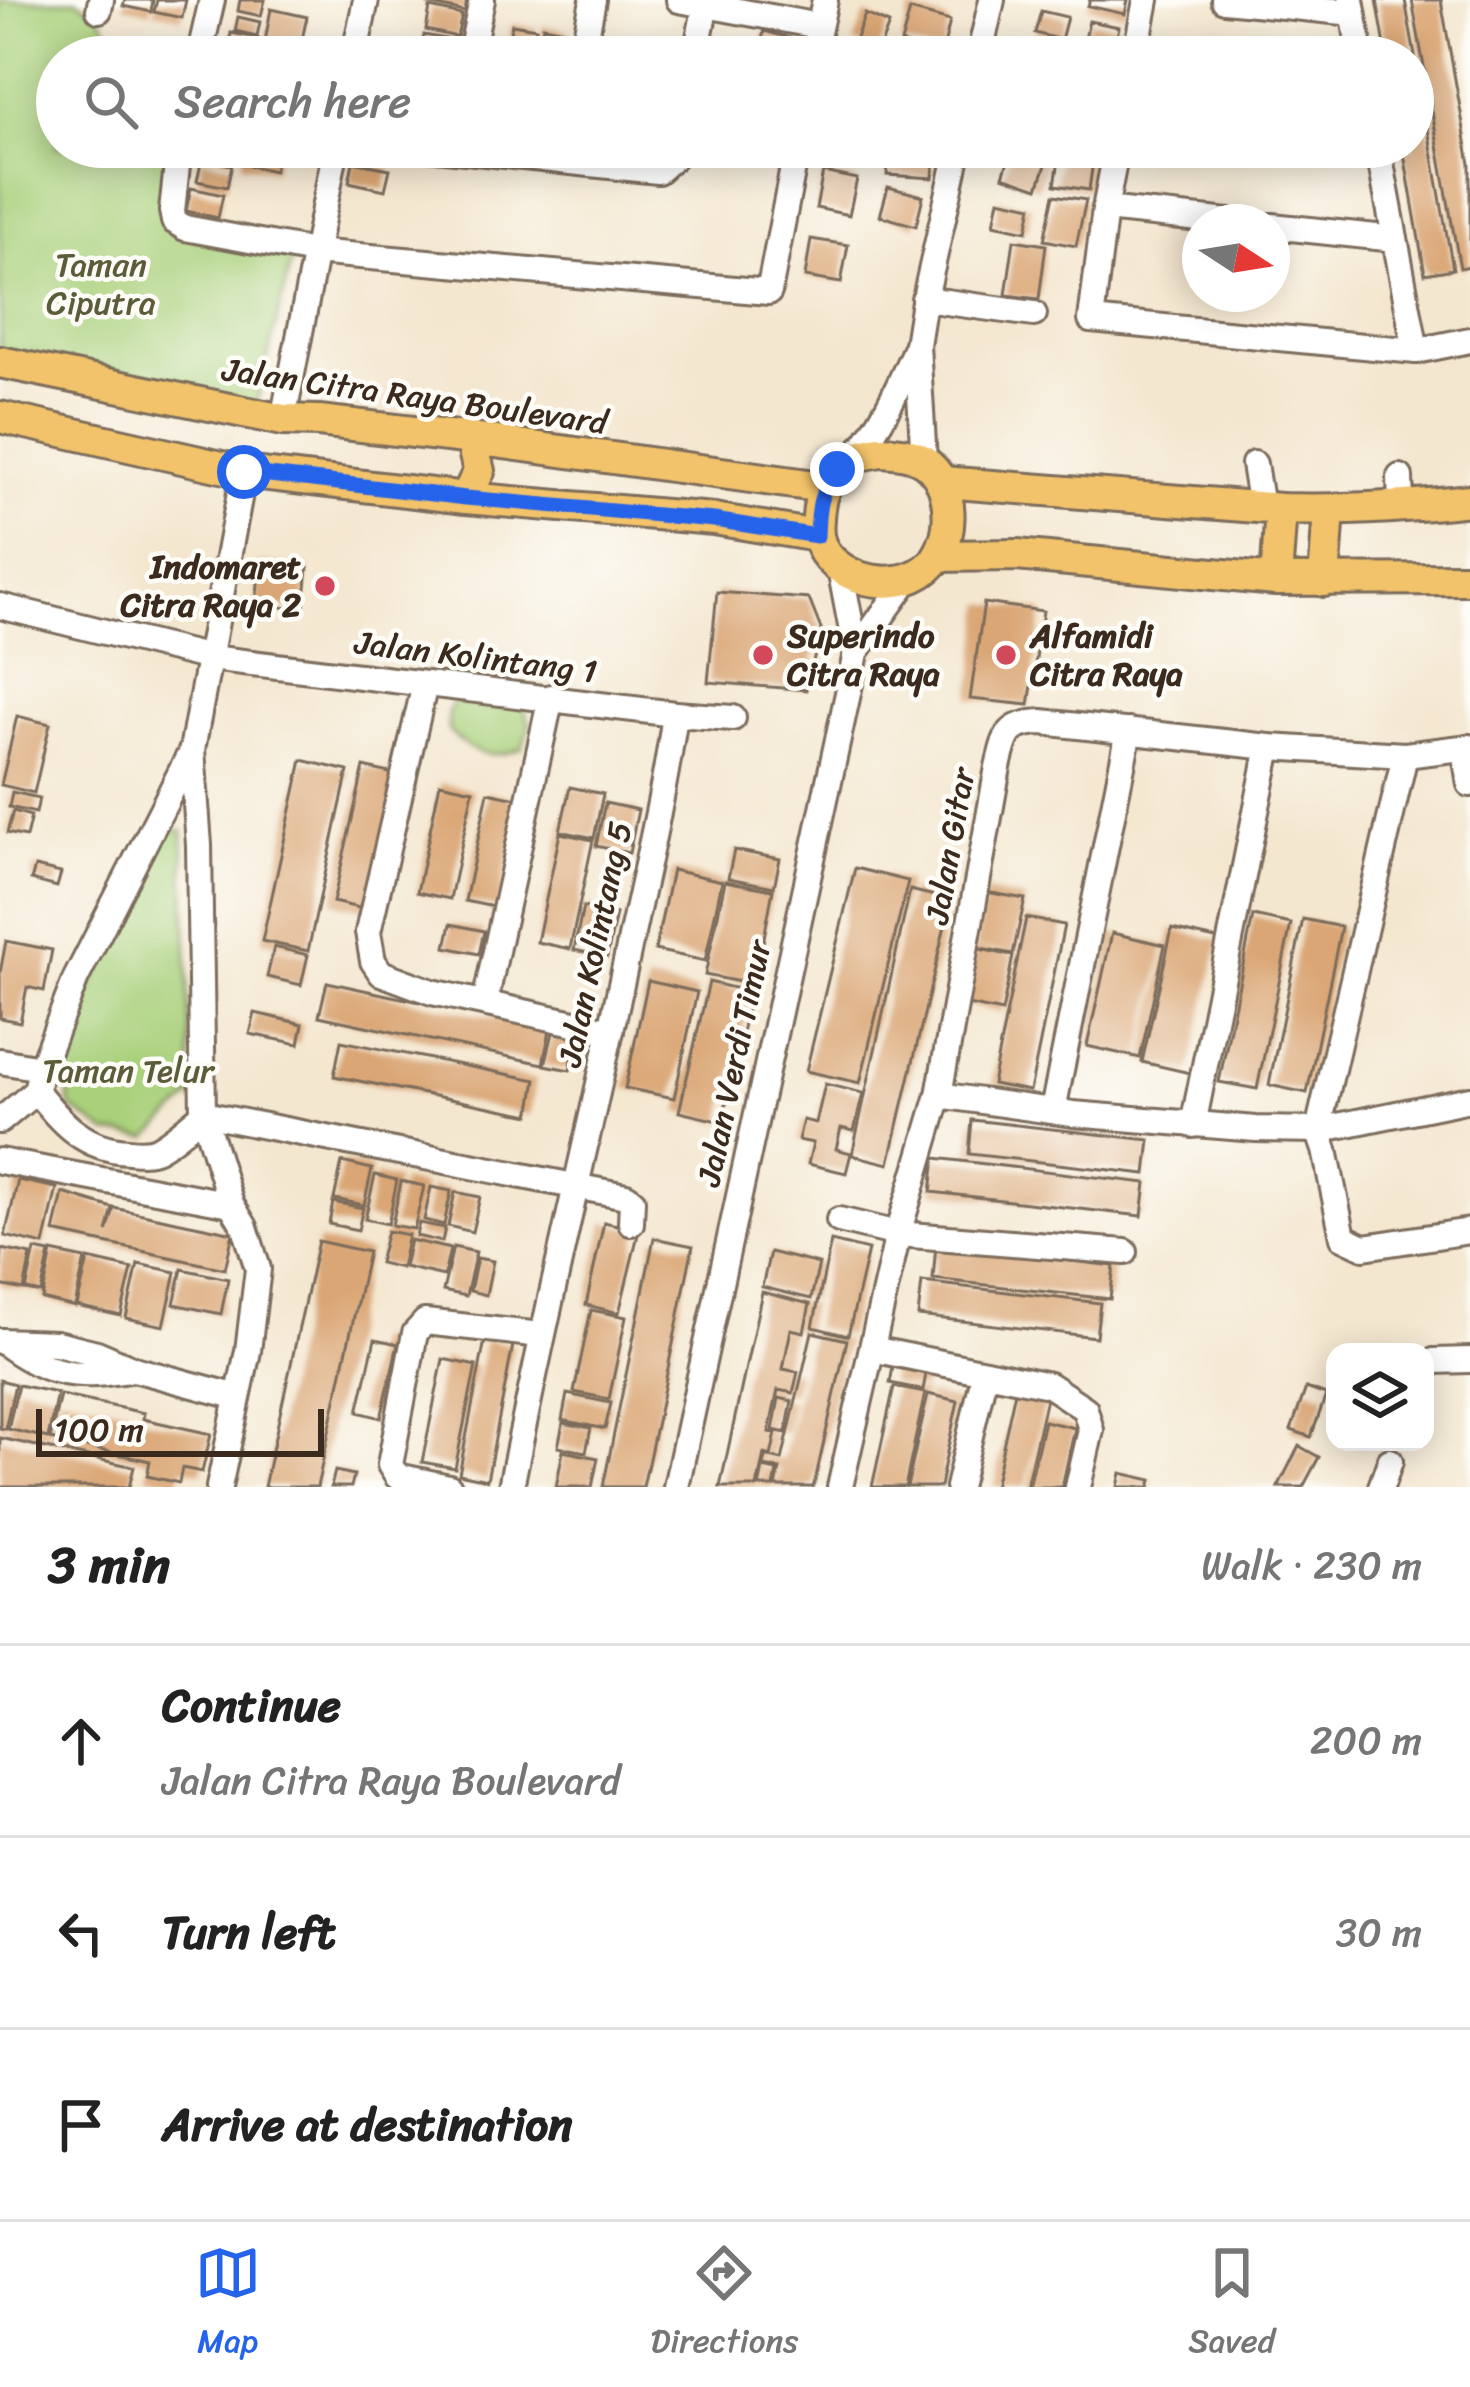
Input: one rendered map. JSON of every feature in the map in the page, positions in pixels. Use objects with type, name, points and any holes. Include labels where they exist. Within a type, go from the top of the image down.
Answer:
[{"type":"main road","name":"Jalan Citra Raya Boulevard","points":[[0,362],[283,420],[823,487]]},
{"type":"main road","points":[[47,429],[44,402],[60,376]]},
{"type":"main road","points":[[0,417],[244,472],[714,520],[817,536]]},
{"type":"main road","points":[[466,498],[479,471],[470,440]]},
{"type":"main road","points":[[933,472],[949,506],[938,556],[924,571],[908,579],[882,582],[839,568],[824,553],[817,536],[823,487],[857,454],[880,451],[904,452],[933,472],[1271,508],[1329,510],[1401,492],[1470,500]]},
{"type":"main road","points":[[1271,508],[1276,580]]},
{"type":"main road","points":[[1324,581],[1329,510]]},
{"type":"main road","points":[[938,556],[1017,555],[1276,580],[1470,579]]},
{"type":"street","points":[[204,36],[212,0]]},
{"type":"street","points":[[359,36],[366,0]]},
{"type":"street","points":[[474,36],[482,0]]},
{"type":"street","points":[[586,36],[593,0]]},
{"type":"street","points":[[679,0],[819,26]]},
{"type":"street","points":[[817,36],[825,0]]},
{"type":"street","points":[[984,36],[992,0]]},
{"type":"street","points":[[1139,36],[1146,0]]},
{"type":"street","points":[[1224,0],[1352,6],[1357,36]]},
{"type":"street","points":[[699,36],[706,3]]},
{"type":"street","points":[[176,168],[172,198],[179,226],[314,252],[769,292],[793,168]]},
{"type":"street","points":[[283,420],[332,168]]},
{"type":"street","points":[[630,168],[664,168]]},
{"type":"street","points":[[857,454],[887,409],[917,345],[954,168]]},
{"type":"street","points":[[1113,168],[1080,319],[1416,351],[1470,340]]},
{"type":"street","points":[[1382,168],[1416,351]]},
{"type":"street","points":[[1105,209],[1182,217]]},
{"type":"street","points":[[1290,228],[1395,239]]},
{"type":"street","points":[[925,298],[1034,314]]},
{"type":"street","points":[[917,345],[933,472]]},
{"type":"street","points":[[1254,464],[1271,508]]},
{"type":"street","points":[[0,1121],[38,1080],[76,978],[192,750],[244,472]]},
{"type":"street","name":"Jalan Verdi Timur","points":[[839,568],[856,652]]},
{"type":"street","name":"Jalan Verdi Timur","points":[[676,1487],[856,652],[908,579]]},
{"type":"street","name":"Jalan Kolintang 1","points":[[0,606],[211,658],[733,718]]},
{"type":"street","points":[[425,684],[368,932],[373,961],[381,973],[432,992],[611,1031]]},
{"type":"street","points":[[485,1002],[551,698]]},
{"type":"street","name":"Jalan Kolintang 5","points":[[511,1487],[669,761],[675,714]]},
{"type":"street","name":"Jalan Gitar","points":[[840,1487],[898,1234],[939,1096],[998,767],[1009,733],[1022,723],[1042,722],[1269,747],[1405,755],[1467,747],[1470,784]]},
{"type":"street","points":[[1053,1110],[1130,731]]},
{"type":"street","points":[[1193,1125],[1269,747]]},
{"type":"street","points":[[192,750],[200,845],[202,1114],[258,1270],[248,1351],[219,1487]]},
{"type":"street","points":[[1405,755],[1318,1130],[1343,1237],[1364,1247],[1470,1231]]},
{"type":"street","points":[[0,1061],[38,1080],[60,1120],[89,1144],[151,1152],[202,1114]]},
{"type":"street","points":[[939,1096],[1256,1130],[1318,1130],[1470,1100]]},
{"type":"street","points":[[202,1114],[626,1196],[632,1200],[631,1223]]},
{"type":"street","points":[[0,1161],[231,1204]]},
{"type":"street","points":[[838,1220],[898,1234],[1125,1252]]},
{"type":"street","points":[[448,1487],[397,1476],[390,1465],[419,1326],[425,1322],[541,1335]]},
{"type":"street","points":[[1,1341],[56,1343],[238,1397]]},
{"type":"street","points":[[872,1349],[1049,1385],[1084,1409],[1091,1430],[1078,1487]]},
{"type":"street","points":[[1434,1361],[1470,1360]]},
{"type":"street","points":[[958,1487],[985,1372]]},
{"type":"street","points":[[1381,1487],[1390,1461]]},
{"type":"green space","name":"Taman Ciputra","points":[[0,0],[77,0],[97,13],[113,36],[36,36],[36,168],[180,168],[184,229],[293,254],[252,422],[0,362]]},
{"type":"green space","points":[[456,698],[523,706],[530,724],[522,748],[491,754],[465,745],[448,730],[448,712]]},
{"type":"green space","name":"Taman Telur","points":[[159,826],[183,831],[192,1097],[148,1138],[107,1133],[70,1107],[63,1055]]},
{"type":"building","points":[[125,0],[153,0],[151,12],[123,6]]},
{"type":"building","points":[[157,0],[186,0],[182,18],[154,12]]},
{"type":"building","points":[[240,0],[265,0],[261,16],[238,11]]},
{"type":"building","points":[[429,0],[467,0],[465,12],[428,4]]},
{"type":"building","points":[[1090,0],[1128,0],[1125,14],[1088,6]]},
{"type":"building","points":[[1377,0],[1405,0],[1411,36],[1383,36]]},
{"type":"building","points":[[1412,0],[1441,0],[1470,164],[1470,266],[1460,268],[1434,123],[1434,36],[1418,36]]},
{"type":"building","points":[[430,8],[462,15],[457,36],[426,30]]},
{"type":"building","points":[[271,9],[307,17],[303,36],[266,36]]},
{"type":"building","points":[[910,10],[950,21],[946,36],[903,36]]},
{"type":"building","points":[[1041,11],[1067,17],[1062,36],[1035,33]]},
{"type":"building","points":[[865,14],[889,24],[884,36],[857,36]]},
{"type":"building","points":[[238,17],[260,22],[257,36],[235,31]]},
{"type":"building","points":[[1089,21],[1119,27],[1117,36],[1086,36]]},
{"type":"building","points":[[512,24],[536,28],[534,36],[509,36]]},
{"type":"building","points":[[543,26],[569,31],[568,36],[541,36]]},
{"type":"building","points":[[1434,163],[1453,269],[1425,274],[1406,168],[1434,168]]},
{"type":"building","points":[[200,168],[231,168],[227,187],[197,181]]},
{"type":"building","points":[[352,168],[390,169],[385,190],[349,182]]},
{"type":"building","points":[[888,168],[934,168],[933,178],[887,175]]},
{"type":"building","points":[[1006,168],[1045,168],[1038,188],[1003,176]]},
{"type":"building","points":[[1058,168],[1092,168],[1089,190],[1055,185]]},
{"type":"building","points":[[823,172],[857,179],[849,215],[816,208]]},
{"type":"building","points":[[888,187],[923,196],[916,226],[880,216]]},
{"type":"building","points":[[191,188],[223,195],[218,218],[186,211]]},
{"type":"building","points":[[1054,195],[1086,200],[1076,246],[1044,240]]},
{"type":"building","points":[[999,199],[1032,206],[1027,231],[994,224]]},
{"type":"building","points":[[811,239],[848,245],[841,283],[805,277]]},
{"type":"building","points":[[1014,240],[1046,245],[1039,299],[1006,295]]},
{"type":"building","points":[[260,563],[308,567],[304,609],[256,605]]},
{"type":"building","name":"Superindo Citra Raya","points":[[717,592],[809,599],[821,629],[806,690],[708,682]]},
{"type":"building","name":"Alfamidi Citra Raya","points":[[984,603],[1043,611],[1029,705],[970,699]]},
{"type":"building","points":[[17,716],[50,724],[34,793],[1,785]]},
{"type":"building","points":[[302,760],[348,771],[308,951],[262,941]]},
{"type":"building","points":[[364,767],[398,775],[368,910],[333,902]]},
{"type":"building","points":[[440,783],[473,790],[450,899],[417,892]]},
{"type":"building","points":[[570,787],[603,794],[594,838],[560,831]]},
{"type":"building","points":[[12,792],[39,798],[36,813],[9,807]]},
{"type":"building","points":[[488,792],[521,799],[498,908],[465,901]]},
{"type":"building","points":[[605,803],[638,810],[629,853],[596,846]]},
{"type":"building","points":[[13,811],[31,816],[26,837],[7,833]]},
{"type":"building","points":[[560,833],[593,840],[570,949],[537,942]]},
{"type":"building","points":[[734,850],[780,859],[774,887],[728,878]]},
{"type":"building","points":[[35,867],[61,873],[57,887],[31,880]]},
{"type":"building","points":[[855,868],[908,881],[860,1083],[806,1071]]},
{"type":"building","points":[[672,870],[722,881],[705,961],[655,950]]},
{"type":"building","points":[[725,881],[773,890],[755,985],[705,975]]},
{"type":"building","points":[[910,890],[951,900],[889,1164],[852,1155]]},
{"type":"building","points":[[986,892],[1025,899],[1013,954],[975,947]]},
{"type":"building","points":[[583,907],[616,914],[607,957],[574,950]]},
{"type":"building","points":[[1253,916],[1291,924],[1257,1089],[1219,1082]]},
{"type":"building","points":[[1026,918],[1064,925],[1030,1091],[992,1084]]},
{"type":"building","points":[[1303,919],[1341,927],[1307,1093],[1269,1085]]},
{"type":"building","points":[[451,924],[484,931],[479,954],[446,947]]},
{"type":"building","points":[[1172,929],[1220,940],[1190,1073],[1142,1062]]},
{"type":"building","points":[[1112,933],[1165,945],[1140,1058],[1087,1046]]},
{"type":"building","points":[[6,941],[52,950],[44,991],[27,987],[20,1022],[0,1018]]},
{"type":"building","points":[[274,947],[308,955],[301,985],[267,977]]},
{"type":"building","points":[[975,948],[1013,956],[1002,1012],[963,1004]]},
{"type":"building","points":[[648,981],[697,992],[674,1098],[625,1088]]},
{"type":"building","points":[[327,982],[550,1030],[543,1064],[319,1016]]},
{"type":"building","points":[[709,982],[751,992],[722,1122],[679,1112]]},
{"type":"building","points":[[255,1013],[303,1024],[299,1044],[250,1034]]},
{"type":"building","points":[[553,1032],[577,1037],[570,1070],[545,1065]]},
{"type":"building","points":[[341,1041],[536,1080],[530,1115],[334,1076]]},
{"type":"building","points":[[825,1084],[863,1093],[854,1131],[841,1128],[836,1149],[851,1153],[846,1173],[808,1164],[813,1143],[798,1140],[803,1120],[816,1123]]},
{"type":"building","points":[[972,1120],[1150,1140],[1146,1174],[969,1154]]},
{"type":"building","points":[[935,1158],[1146,1183],[1142,1216],[931,1192]]},
{"type":"building","points":[[342,1162],[372,1169],[364,1205],[334,1199]]},
{"type":"building","points":[[375,1175],[397,1180],[388,1224],[365,1219]]},
{"type":"building","points":[[18,1180],[57,1188],[44,1245],[5,1236]]},
{"type":"building","points":[[401,1181],[424,1186],[414,1229],[392,1225]]},
{"type":"building","points":[[431,1187],[451,1191],[444,1225],[424,1220]]},
{"type":"building","points":[[455,1192],[480,1197],[472,1232],[448,1226]]},
{"type":"building","points":[[63,1193],[113,1208],[107,1232],[114,1208],[233,1233],[225,1269],[54,1232]]},
{"type":"building","points":[[333,1202],[363,1208],[358,1230],[329,1224]]},
{"type":"building","points":[[604,1222],[639,1230],[619,1313],[586,1305]]},
{"type":"building","points":[[419,1223],[445,1228],[442,1242],[416,1236]]},
{"type":"building","points":[[387,1231],[408,1235],[401,1268],[379,1263]]},
{"type":"building","points":[[654,1238],[693,1246],[659,1412],[643,1487],[603,1487]]},
{"type":"building","points":[[410,1240],[450,1249],[444,1276],[404,1267]]},
{"type":"building","points":[[318,1241],[368,1252],[317,1487],[264,1487]]},
{"type":"building","points":[[831,1241],[868,1250],[848,1336],[813,1327]]},
{"type":"building","points":[[936,1245],[1114,1266],[1110,1299],[933,1279]]},
{"type":"building","points":[[453,1247],[476,1252],[466,1296],[443,1291]]},
{"type":"building","points":[[2,1249],[31,1255],[24,1290],[0,1285]]},
{"type":"building","points":[[35,1250],[50,1253],[41,1293],[26,1290]]},
{"type":"building","points":[[52,1252],[85,1259],[75,1307],[42,1299]]},
{"type":"building","points":[[770,1252],[819,1264],[811,1299],[762,1287]]},
{"type":"building","points":[[477,1258],[493,1261],[486,1295],[470,1291]]},
{"type":"building","points":[[88,1259],[132,1269],[121,1316],[77,1306]]},
{"type":"building","points":[[138,1264],[176,1272],[164,1326],[126,1318]]},
{"type":"building","points":[[182,1269],[228,1279],[221,1314],[174,1304]]},
{"type":"building","points":[[922,1282],[1100,1303],[1096,1337],[918,1316]]},
{"type":"building","points":[[762,1292],[810,1304],[804,1332],[791,1329],[783,1369],[798,1372],[793,1393],[778,1390],[769,1432],[776,1433],[771,1456],[764,1454],[757,1487],[720,1487]]},
{"type":"building","points":[[591,1310],[626,1317],[609,1399],[574,1392]]},
{"type":"building","points":[[812,1332],[847,1340],[815,1481],[813,1487],[776,1487],[780,1469],[764,1466],[766,1456],[782,1460]]},
{"type":"building","points":[[375,1339],[398,1344],[381,1418],[358,1412]]},
{"type":"building","points":[[485,1340],[513,1345],[487,1480],[459,1474]]},
{"type":"building","points":[[443,1359],[476,1366],[455,1468],[422,1462]]},
{"type":"building","points":[[893,1367],[926,1374],[923,1390],[890,1383]]},
{"type":"building","points":[[0,1380],[15,1384],[5,1429],[0,1428]]},
{"type":"building","points":[[1017,1382],[1048,1389],[1026,1487],[994,1487]]},
{"type":"building","points":[[18,1385],[57,1393],[48,1438],[8,1429]]},
{"type":"building","points":[[894,1387],[925,1393],[905,1487],[872,1487]]},
{"type":"building","points":[[1306,1388],[1326,1395],[1311,1437],[1291,1430]]},
{"type":"building","points":[[567,1394],[611,1403],[605,1429],[562,1420]]},
{"type":"building","points":[[928,1394],[958,1401],[940,1487],[907,1487]]},
{"type":"building","points":[[60,1395],[211,1434],[202,1472],[182,1468],[179,1483],[147,1476],[150,1461],[50,1439]]},
{"type":"building","points":[[779,1398],[792,1401],[786,1433],[773,1430]]},
{"type":"building","points":[[1044,1421],[1075,1428],[1062,1487],[1029,1487]]},
{"type":"building","points":[[563,1423],[591,1428],[586,1452],[558,1447]]},
{"type":"building","points":[[0,1438],[134,1467],[129,1487],[0,1487]]},
{"type":"building","points":[[1299,1446],[1319,1457],[1303,1487],[1278,1487]]},
{"type":"building","points":[[563,1451],[598,1458],[592,1487],[556,1487]]},
{"type":"building","points":[[763,1468],[777,1471],[774,1487],[759,1487]]},
{"type":"building","points":[[335,1471],[354,1475],[351,1487],[331,1487]]},
{"type":"building","points":[[1121,1473],[1152,1480],[1150,1487],[1118,1487]]},
{"type":"place","name":"Indomaret Citra Raya 2","points":[[325,586]]},
{"type":"place","name":"Superindo Citra Raya","points":[[763,655]]},
{"type":"place","name":"Alfamidi Citra Raya","points":[[1006,655]]},
{"type":"route","points":[[244,472],[714,520],[817,536],[823,487],[837,469]]}]
